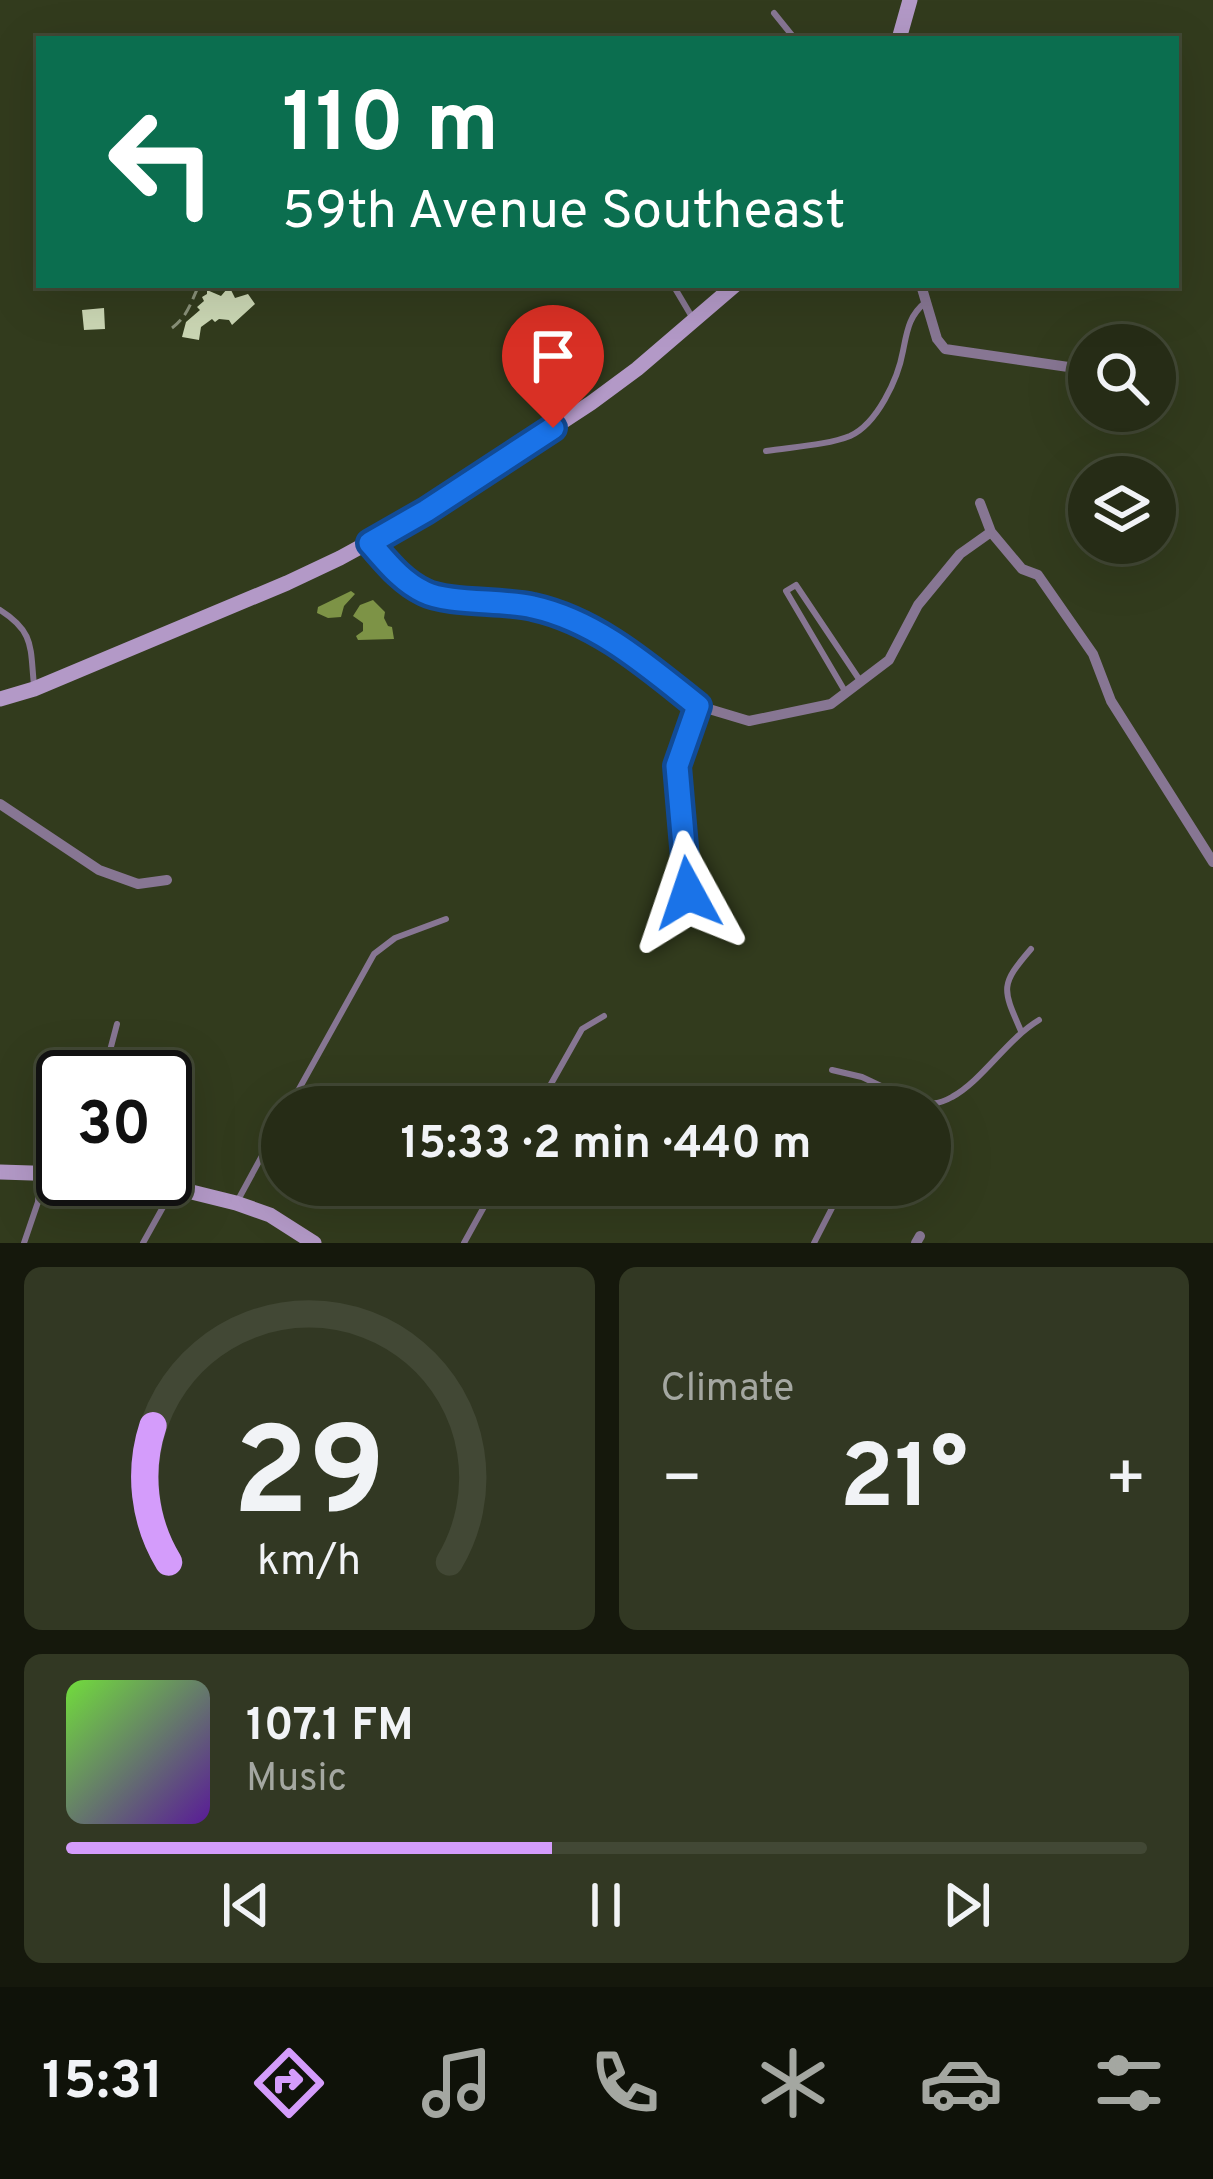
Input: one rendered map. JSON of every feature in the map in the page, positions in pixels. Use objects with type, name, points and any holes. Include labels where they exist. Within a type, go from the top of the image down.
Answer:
[{"type":"street","points":[[900,36],[910,0]]},
{"type":"street","points":[[0,699],[287,583],[370,543],[591,403],[731,288]]},
{"type":"street","points":[[922,288],[937,339],[945,349],[1068,367]]},
{"type":"street","points":[[980,503],[991,532],[1022,569],[1038,575],[1093,654],[1111,701],[1213,862]]},
{"type":"street","points":[[370,543],[402,579],[428,595],[534,607],[591,629],[698,706],[749,721],[831,704],[890,660],[918,605],[960,554],[991,532]]},
{"type":"street","points":[[688,893],[677,766],[698,706]]},
{"type":"street","points":[[0,804],[99,870],[138,884],[167,880]]},
{"type":"street","points":[[0,1172],[36,1174]]},
{"type":"street","points":[[192,1192],[270,1215],[314,1243]]},
{"type":"lane","points":[[774,13],[793,36]]},
{"type":"lane","points":[[675,288],[694,320]]},
{"type":"lane","points":[[766,451],[848,437],[863,428],[887,397],[901,364],[908,328],[915,311],[926,302]]},
{"type":"lane","points":[[846,693],[786,591],[796,585],[861,682]]},
{"type":"lane","points":[[0,610],[25,630],[31,644],[34,688]]},
{"type":"lane","points":[[301,1086],[374,954],[395,938],[446,919]]},
{"type":"lane","points":[[1021,1031],[1006,989],[1009,974],[1031,949]]},
{"type":"lane","points":[[550,1086],[582,1029],[604,1016]]},
{"type":"lane","points":[[951,1098],[1021,1031],[1039,1020]]},
{"type":"lane","points":[[110,1050],[117,1024]]},
{"type":"lane","points":[[832,1070],[881,1086]]},
{"type":"lane","points":[[236,1203],[261,1157]]},
{"type":"lane","points":[[25,1243],[37,1206]]},
{"type":"lane","points":[[143,1243],[164,1206]]},
{"type":"lane","points":[[464,1243],[484,1206]]},
{"type":"lane","points":[[814,1243],[832,1206]]},
{"type":"path","points":[[172,328],[195,303],[198,288]]},
{"type":"shaded area","points":[[351,591],[355,594],[341,617],[317,613],[318,607]]},
{"type":"shaded area","points":[[373,600],[385,612],[394,639],[358,640],[363,623],[353,616],[360,605]]},
{"type":"building","points":[[227,289],[235,298],[248,294],[255,304],[232,325],[229,320],[212,319],[201,327],[199,340],[182,337],[207,290],[221,296]]},
{"type":"building","points":[[104,308],[105,329],[84,330],[82,310]]},
{"type":"route","points":[[553,428],[370,543],[402,579],[428,595],[534,607],[591,629],[698,706],[677,766],[688,893]]}]
